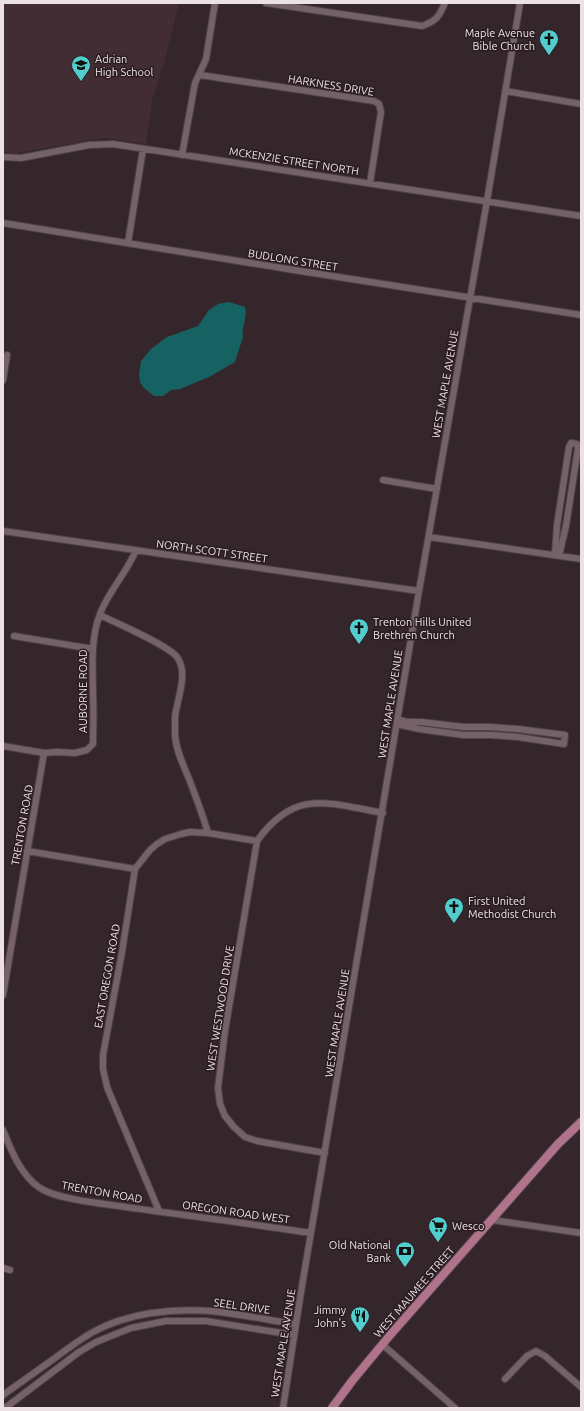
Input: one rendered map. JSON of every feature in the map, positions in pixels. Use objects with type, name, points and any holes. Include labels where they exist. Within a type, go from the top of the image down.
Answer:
[{"type":"main road","name":"WEST MAUMEE STREET","points":[[332,1408],[352,1381],[383,1345],[558,1144],[581,1122]]},
{"type":"street","points":[[182,155],[195,83],[200,75],[206,59],[215,3]]},
{"type":"street","points":[[266,3],[422,26],[433,22],[439,16],[445,3]]},
{"type":"street","name":"WEST MAPLE AVENUE","points":[[283,1408],[419,591],[471,298],[520,3]]},
{"type":"street","name":"HARKNESS DRIVE","points":[[200,75],[374,101],[379,104],[381,112],[370,183]]},
{"type":"street","points":[[505,91],[581,104]]},
{"type":"street","name":"MCKENZIE STREET NORTH","points":[[3,157],[21,158],[77,146],[113,144],[581,216]]},
{"type":"street","points":[[128,243],[143,149]]},
{"type":"street","name":"BUDLONG STREET","points":[[3,223],[581,315]]},
{"type":"street","points":[[3,380],[7,355]]},
{"type":"street","points":[[571,443],[577,444],[578,448],[566,526],[557,556],[557,525],[569,447],[571,443]]},
{"type":"street","points":[[383,480],[437,489]]},
{"type":"street","points":[[563,486],[572,488]]},
{"type":"street","name":"NORTH SCOTT STREET","points":[[3,531],[419,591]]},
{"type":"street","points":[[429,537],[581,559]]},
{"type":"street","name":"AUBORNE ROAD","points":[[44,753],[75,753],[87,750],[92,744],[94,728],[93,649],[100,614],[110,593],[132,560],[136,550]]},
{"type":"street","points":[[100,614],[168,650],[177,657],[181,667],[182,676],[175,716],[175,736],[181,759],[208,833]]},
{"type":"street","points":[[14,636],[93,649]]},
{"type":"street","points":[[397,722],[421,722],[464,727],[518,729],[565,735],[564,744],[491,734],[463,735],[419,729],[397,722]]},
{"type":"street","points":[[463,735],[464,727]]},
{"type":"street","points":[[518,729],[518,737]]},
{"type":"street","points":[[3,746],[44,753]]},
{"type":"street","name":"TRENTON ROAD","points":[[3,995],[44,753]]},
{"type":"street","points":[[257,841],[265,830],[284,813],[294,807],[305,804],[322,803],[382,812]]},
{"type":"street","name":"EAST OREGON ROAD","points":[[159,1211],[107,1087],[103,1069],[103,1054],[122,952],[135,870],[150,850],[165,839],[190,832],[208,833],[257,841]]},
{"type":"street","name":"WEST WESTWOOD DRIVE","points":[[257,841],[224,1031],[218,1088],[220,1104],[225,1116],[245,1137],[257,1141],[325,1153]]},
{"type":"street","points":[[27,851],[135,870]]},
{"type":"street","name":"TRENTON ROAD","points":[[3,1130],[9,1145],[23,1170],[40,1188],[65,1198],[110,1206],[159,1211]]},
{"type":"street","name":"OREGON ROAD WEST","points":[[159,1211],[311,1233]]},
{"type":"street","points":[[492,1220],[581,1233]]},
{"type":"street","points":[[3,1268],[10,1270]]},
{"type":"street","points":[[185,1311],[186,1321]]},
{"type":"street","name":"SEEL DRIVE","points":[[3,1395],[94,1332],[115,1323],[153,1313],[212,1311],[296,1324]]},
{"type":"street","name":"SEEL DRIVE","points":[[6,1408],[86,1348],[102,1339],[131,1328],[166,1322],[206,1321],[294,1335]]},
{"type":"street","points":[[81,1340],[86,1348]]},
{"type":"street","points":[[383,1345],[456,1408]]},
{"type":"street","points":[[505,1379],[527,1356],[536,1351],[545,1356],[581,1387]]},
{"type":"street","points":[[3,1404],[6,1408]]},
{"type":"shaded area","name":"Adrian High School","points":[[3,3],[179,3],[164,63],[152,100],[146,144],[106,138],[16,153],[3,152]]},
{"type":"water","points":[[229,302],[245,307],[246,311],[243,337],[235,362],[209,377],[180,389],[171,390],[163,396],[154,396],[143,387],[140,382],[139,374],[141,361],[151,349],[167,337],[198,326],[209,310],[218,304]]},
{"type":"place","name":"Maple Avenue Bible Church","points":[[549,56]]},
{"type":"place","name":"Adrian High School","points":[[81,82]]},
{"type":"place","name":"Trenton Hills United Brethren Church","points":[[359,645]]},
{"type":"place","name":"First United Methodist Church","points":[[454,924]]},
{"type":"place","name":"Wesco","points":[[438,1243]]},
{"type":"place","name":"Old National Bank","points":[[405,1268]]},
{"type":"place","name":"Jimmy John's","points":[[360,1333]]}]
